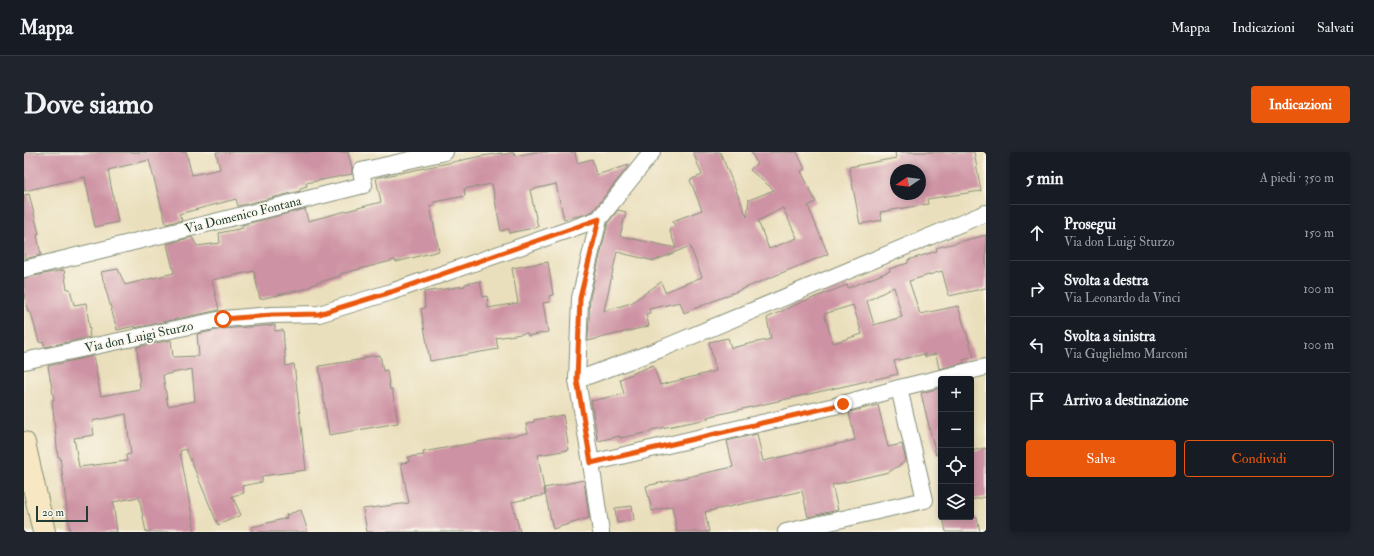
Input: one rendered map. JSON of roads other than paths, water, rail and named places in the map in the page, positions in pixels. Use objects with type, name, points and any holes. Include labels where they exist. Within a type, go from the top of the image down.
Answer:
[{"type":"street","name":"Via Domenico Fontana","points":[[24,269],[364,185],[361,171],[445,152]]},
{"type":"street","points":[[601,532],[577,380],[580,298],[599,219],[652,152]]},
{"type":"street","points":[[577,380],[661,349],[986,213]]},
{"type":"street","name":"Via don Luigi Sturzo","points":[[24,361],[223,319],[272,315],[319,314],[391,292],[599,219]]},
{"type":"street","points":[[591,463],[843,404],[899,388],[986,367]]},
{"type":"street","points":[[786,532],[925,500],[899,388]]},
{"type":"street","points":[[24,443],[44,532]]}]
